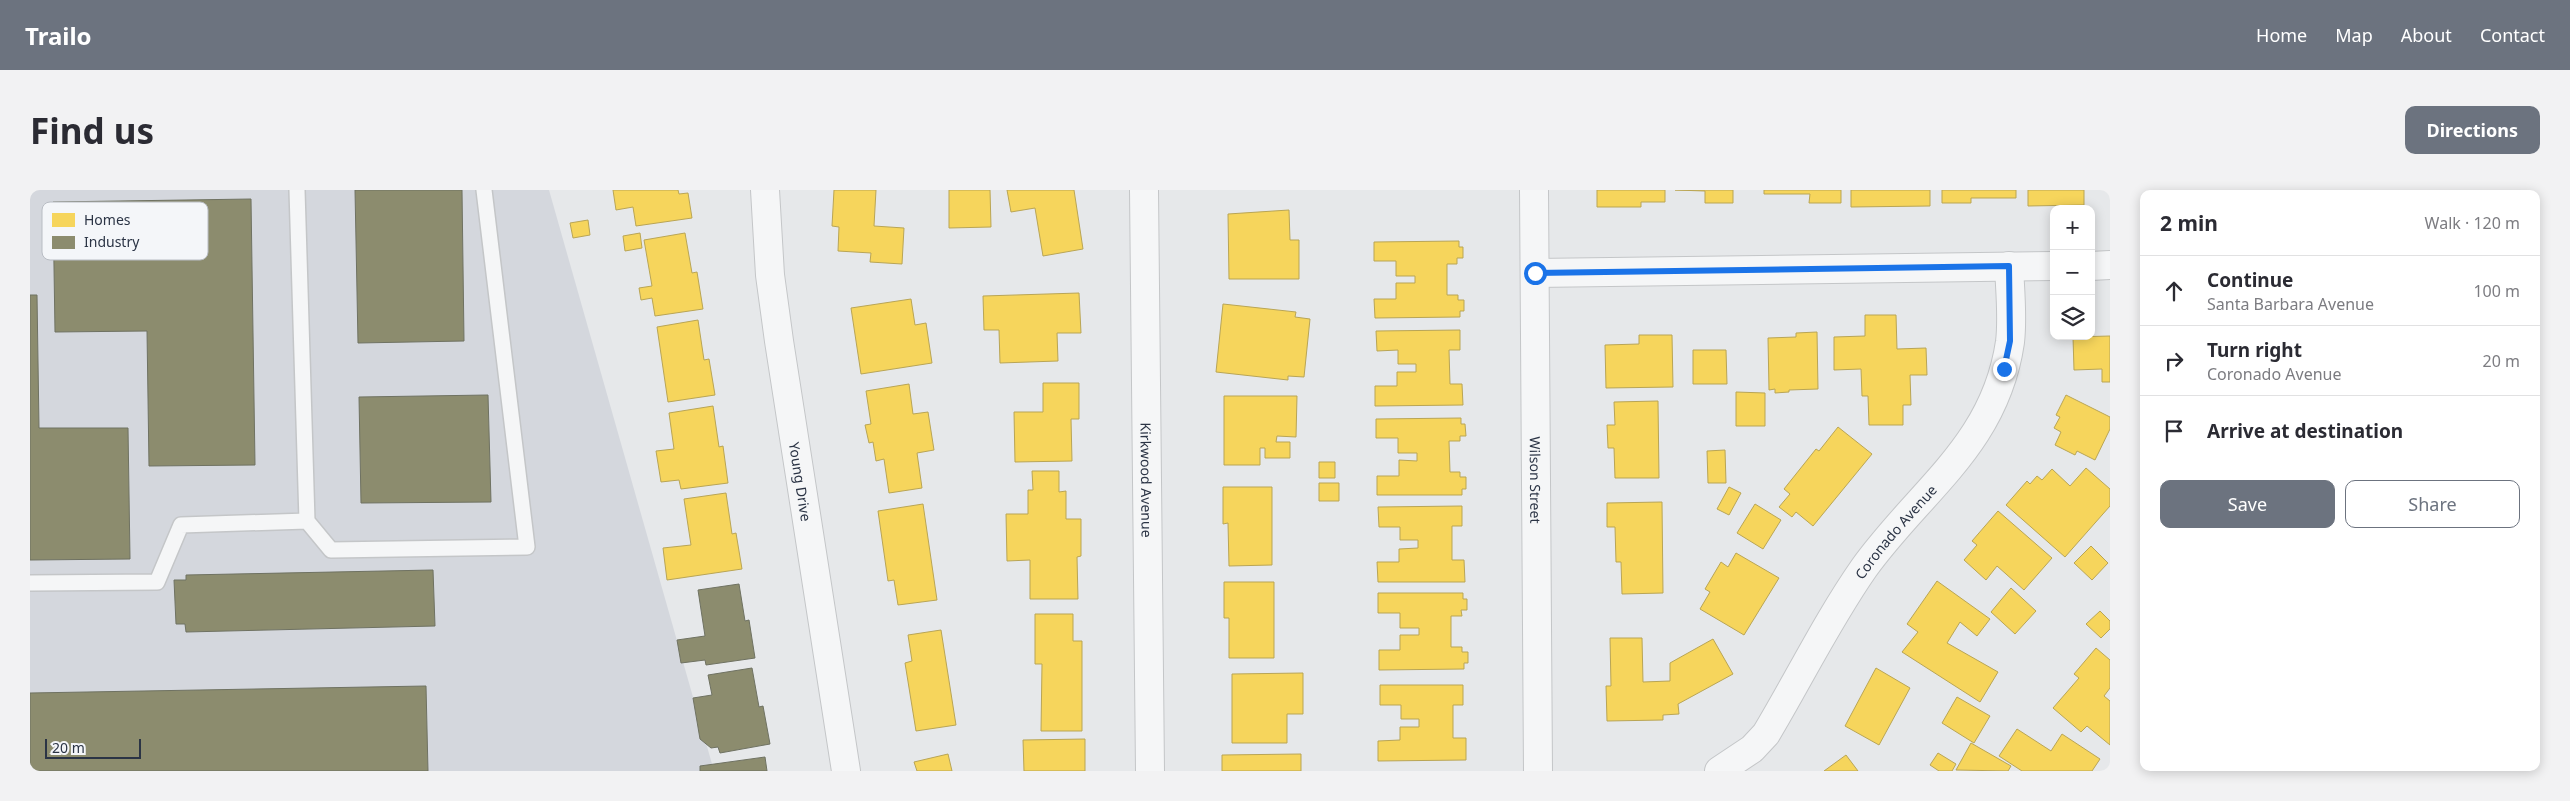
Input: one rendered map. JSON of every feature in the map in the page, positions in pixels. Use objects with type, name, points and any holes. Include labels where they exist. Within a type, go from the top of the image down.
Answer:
[{"type":"street","name":"Young Drive","points":[[765,190],[770,275],[779,341],[846,771]]},
{"type":"street","name":"Kirkwood Avenue","points":[[1144,190],[1150,771]]},
{"type":"street","name":"Wilson Street","points":[[1534,190],[1538,771]]},
{"type":"street","name":"Coronado Avenue","points":[[1719,771],[1752,749],[1766,734],[1833,615],[1864,568],[1890,534],[1968,446],[1985,420],[1997,393],[2010,341],[2009,266]]},
{"type":"street","points":[[1535,273],[2050,266]]},
{"type":"street","points":[[2095,266],[2110,266]]},
{"type":"lane","points":[[297,190],[307,521],[331,550],[527,547],[484,190]]},
{"type":"lane","points":[[30,583],[157,582],[181,525],[307,521]]},
{"type":"shaded area","points":[[30,190],[549,190],[714,771],[30,771]]},
{"type":"building: Homes","points":[[613,190],[678,190],[679,194],[688,193],[692,218],[636,226],[633,207],[616,210]]},
{"type":"building: Homes","points":[[834,190],[876,190],[874,226],[904,228],[902,264],[870,262],[871,253],[838,251],[839,227],[832,226]]},
{"type":"building: Homes","points":[[949,190],[990,190],[991,227],[949,228]]},
{"type":"building: Homes","points":[[1007,190],[1074,190],[1083,249],[1043,256],[1035,208],[1011,212]]},
{"type":"building: Homes","points":[[1597,190],[1665,190],[1665,202],[1641,202],[1641,207],[1597,207]]},
{"type":"building: Homes","points":[[1675,190],[1733,190],[1733,203],[1705,203],[1705,191]]},
{"type":"building: Homes","points":[[1764,190],[1841,190],[1841,203],[1809,203],[1810,194],[1764,194]]},
{"type":"building: Homes","points":[[1851,190],[1930,190],[1930,206],[1851,207]]},
{"type":"building: Homes","points":[[1942,190],[2016,190],[2016,198],[1971,198],[1971,203],[1942,203]]},
{"type":"building: Homes","points":[[2028,190],[2084,190],[2084,205],[2028,206]]},
{"type":"building: Homes","points":[[1289,210],[1290,240],[1299,240],[1299,279],[1229,279],[1228,214]]},
{"type":"building: Homes","points":[[588,220],[590,235],[573,238],[570,223]]},
{"type":"building: Homes","points":[[640,233],[642,248],[625,251],[623,236]]},
{"type":"building: Homes","points":[[685,233],[692,273],[697,272],[703,309],[655,316],[652,298],[641,300],[639,288],[652,286],[644,240]]},
{"type":"building: Homes","points":[[1459,241],[1459,247],[1463,247],[1463,258],[1457,258],[1457,264],[1447,264],[1447,295],[1458,295],[1458,300],[1464,300],[1464,311],[1460,311],[1460,317],[1375,318],[1374,299],[1396,299],[1396,283],[1415,283],[1415,276],[1396,276],[1396,261],[1374,261],[1374,242]]},
{"type":"building: Homes","points":[[1079,293],[1081,333],[1057,333],[1058,361],[1000,363],[999,330],[984,330],[983,296]]},
{"type":"building: Homes","points":[[911,299],[915,325],[926,323],[932,363],[861,374],[851,308]]},
{"type":"building: Homes","points":[[1223,304],[1296,312],[1295,317],[1310,319],[1304,377],[1288,376],[1288,380],[1216,372]]},
{"type":"building: Homes","points":[[1865,315],[1896,315],[1897,349],[1926,348],[1927,375],[1910,375],[1911,405],[1903,405],[1903,425],[1869,425],[1868,396],[1862,396],[1861,369],[1834,370],[1834,337],[1865,336]]},
{"type":"building: Homes","points":[[698,320],[704,360],[709,359],[715,395],[668,402],[657,327]]},
{"type":"building: Homes","points":[[1460,330],[1460,350],[1449,350],[1450,384],[1462,384],[1463,405],[1375,406],[1375,386],[1397,386],[1397,372],[1416,372],[1416,364],[1398,364],[1398,350],[1377,351],[1376,331]]},
{"type":"building: Homes","points":[[1817,332],[1818,389],[1789,390],[1789,392],[1775,393],[1775,389],[1769,390],[1768,338],[1796,337],[1796,333]]},
{"type":"building: Homes","points":[[1639,335],[1672,335],[1673,387],[1606,388],[1605,345],[1639,344]]},
{"type":"building: Homes","points":[[2095,336],[2110,336],[2110,382],[2102,382],[2102,369],[2074,370],[2073,340],[2095,340]]},
{"type":"building: Homes","points":[[1693,350],[1726,350],[1727,384],[1693,384]]},
{"type":"building: Homes","points":[[1043,383],[1079,383],[1079,419],[1071,419],[1072,461],[1015,462],[1014,412],[1043,412]]},
{"type":"building: Homes","points":[[909,384],[913,414],[928,412],[934,450],[917,453],[922,488],[889,493],[884,459],[876,461],[873,442],[869,443],[865,425],[871,424],[866,391]]},
{"type":"building: Homes","points":[[1736,392],[1765,393],[1765,426],[1736,426]]},
{"type":"building: Homes","points":[[2066,395],[2110,417],[2110,429],[2095,460],[2077,451],[2075,455],[2055,445],[2061,432],[2054,428],[2060,417],[2056,415]]},
{"type":"building: Homes","points":[[1224,396],[1297,396],[1296,437],[1277,436],[1276,442],[1290,442],[1290,458],[1265,458],[1265,448],[1260,448],[1260,465],[1224,465]]},
{"type":"building: Homes","points":[[1658,401],[1659,478],[1615,478],[1614,448],[1608,448],[1607,425],[1615,425],[1614,402]]},
{"type":"building: Homes","points":[[713,406],[719,447],[723,446],[728,483],[681,489],[679,480],[661,482],[656,451],[674,449],[669,413]]},
{"type":"building: Homes","points":[[1461,418],[1461,424],[1465,424],[1466,436],[1460,436],[1460,441],[1449,441],[1450,472],[1460,472],[1460,477],[1466,477],[1466,489],[1462,489],[1462,495],[1377,495],[1377,476],[1399,476],[1399,460],[1417,461],[1417,453],[1398,453],[1398,438],[1376,438],[1376,419]]},
{"type":"building: Homes","points":[[1838,427],[1872,454],[1813,526],[1796,512],[1792,517],[1779,507],[1790,494],[1784,489],[1816,449],[1819,451]]},
{"type":"building: Homes","points":[[1725,450],[1726,483],[1708,483],[1707,451]]},
{"type":"building: Homes","points":[[1319,462],[1335,462],[1335,478],[1319,478]]},
{"type":"building: Homes","points":[[2086,468],[2110,489],[2110,506],[2065,557],[2006,505],[2027,481],[2030,484],[2037,476],[2042,480],[2052,469],[2070,486]]},
{"type":"building: Homes","points":[[1032,471],[1059,471],[1059,492],[1066,491],[1066,519],[1081,519],[1081,556],[1077,557],[1078,599],[1030,599],[1030,560],[1007,561],[1006,514],[1028,514],[1028,490],[1033,490]]},
{"type":"building: Homes","points":[[1319,483],[1339,483],[1339,501],[1319,501]]},
{"type":"building: Homes","points":[[1223,487],[1272,487],[1272,565],[1229,566],[1228,523],[1223,524]]},
{"type":"building: Homes","points":[[1729,487],[1741,493],[1729,515],[1717,509]]},
{"type":"building: Homes","points":[[726,493],[732,534],[736,533],[742,569],[667,580],[663,548],[691,545],[684,499]]},
{"type":"building: Homes","points":[[1662,502],[1663,593],[1622,594],[1621,562],[1616,562],[1615,527],[1607,527],[1607,503]]},
{"type":"building: Homes","points":[[923,504],[937,600],[898,605],[894,580],[888,581],[878,511]]},
{"type":"building: Homes","points":[[1755,504],[1781,520],[1763,549],[1737,533]]},
{"type":"building: Homes","points":[[1462,506],[1462,526],[1452,526],[1452,560],[1464,560],[1465,582],[1378,582],[1377,562],[1399,562],[1399,549],[1418,548],[1418,540],[1400,540],[1400,527],[1379,527],[1378,507]]},
{"type":"building: Homes","points":[[1998,511],[2052,558],[2024,590],[1997,566],[1986,580],[1964,560],[1977,545],[1972,541]]},
{"type":"building: Homes","points":[[2091,546],[2108,563],[2092,580],[2074,563]]},
{"type":"building: Homes","points":[[1736,553],[1779,578],[1744,635],[1700,609],[1710,592],[1705,589],[1721,562],[1728,567]]},
{"type":"building: Homes","points":[[1937,581],[1990,619],[1977,636],[1960,622],[1947,643],[1998,672],[1980,702],[1902,652],[1918,632],[1907,624]]},
{"type":"building: Homes","points":[[1224,582],[1274,582],[1274,658],[1229,658],[1229,618],[1224,618]]},
{"type":"building: Homes","points":[[2011,588],[2036,611],[2015,634],[1991,612]]},
{"type":"building: Homes","points":[[1378,593],[1463,593],[1463,599],[1467,599],[1467,610],[1461,610],[1462,616],[1451,616],[1451,647],[1462,647],[1462,652],[1468,652],[1468,663],[1464,663],[1464,669],[1379,670],[1379,650],[1400,650],[1400,635],[1419,635],[1419,628],[1400,628],[1400,613],[1378,613]]},
{"type":"building: Homes","points":[[2100,611],[2110,621],[2110,629],[2101,638],[2086,624]]},
{"type":"building: Homes","points":[[1035,614],[1073,614],[1073,641],[1082,641],[1082,731],[1041,731],[1042,664],[1035,664]]},
{"type":"building: Homes","points":[[941,630],[956,725],[916,731],[905,663],[912,661],[908,635]]},
{"type":"building: Homes","points":[[1610,638],[1642,638],[1643,682],[1670,681],[1670,663],[1713,639],[1733,674],[1678,704],[1679,714],[1663,715],[1663,720],[1607,721],[1606,686],[1611,686]]},
{"type":"building: Homes","points":[[2096,648],[2110,660],[2110,688],[2104,696],[2110,701],[2110,745],[2087,726],[2081,732],[2053,708],[2079,678],[2074,674]]},
{"type":"building: Homes","points":[[1876,668],[1910,688],[1879,745],[1845,726]]},
{"type":"building: Homes","points":[[1303,673],[1303,714],[1287,714],[1287,743],[1232,743],[1232,674]]},
{"type":"building: Homes","points":[[1380,685],[1463,685],[1463,705],[1453,705],[1453,738],[1466,738],[1466,760],[1378,761],[1378,741],[1400,740],[1400,727],[1419,727],[1419,719],[1401,719],[1401,705],[1380,705]]},
{"type":"building: Homes","points":[[1957,697],[1990,716],[1974,743],[1942,723]]},
{"type":"building: Homes","points":[[2017,729],[2051,751],[2062,734],[2100,759],[2092,771],[2022,771],[1999,756]]},
{"type":"building: Homes","points":[[1085,739],[1085,771],[1024,771],[1023,740]]},
{"type":"building: Homes","points":[[1971,743],[2011,766],[2008,771],[1956,770]]},
{"type":"building: Homes","points":[[1938,753],[1956,764],[1952,771],[1939,771],[1930,765]]},
{"type":"building: Homes","points":[[948,754],[952,771],[917,771],[914,762]]},
{"type":"building: Homes","points":[[1301,754],[1301,771],[1222,771],[1222,755]]},
{"type":"building: Homes","points":[[1846,755],[1858,771],[1824,771]]},
{"type":"building: Industry","points":[[355,190],[462,190],[464,341],[358,343]]},
{"type":"building: Industry","points":[[251,199],[255,465],[149,466],[147,331],[55,332],[54,260],[208,260],[208,202],[53,202]]},
{"type":"building: Industry","points":[[30,295],[37,295],[39,428],[128,428],[130,559],[30,560]]},
{"type":"building: Industry","points":[[488,395],[491,502],[361,503],[359,397]]},
{"type":"building: Industry","points":[[433,570],[435,626],[186,632],[185,624],[176,624],[174,580],[186,580],[186,575]]},
{"type":"building: Industry","points":[[739,584],[745,621],[749,620],[755,658],[706,665],[705,660],[681,663],[677,640],[705,636],[698,590]]},
{"type":"building: Industry","points":[[752,668],[759,707],[763,706],[770,744],[720,753],[718,747],[711,748],[700,739],[693,698],[712,695],[708,675]]},
{"type":"building: Industry","points":[[426,686],[428,771],[30,771],[30,693]]},
{"type":"building: Industry","points":[[765,757],[767,771],[700,771],[700,766]]},
{"type":"route","points":[[1535,273],[2009,266],[2010,341],[2004,369]]}]
